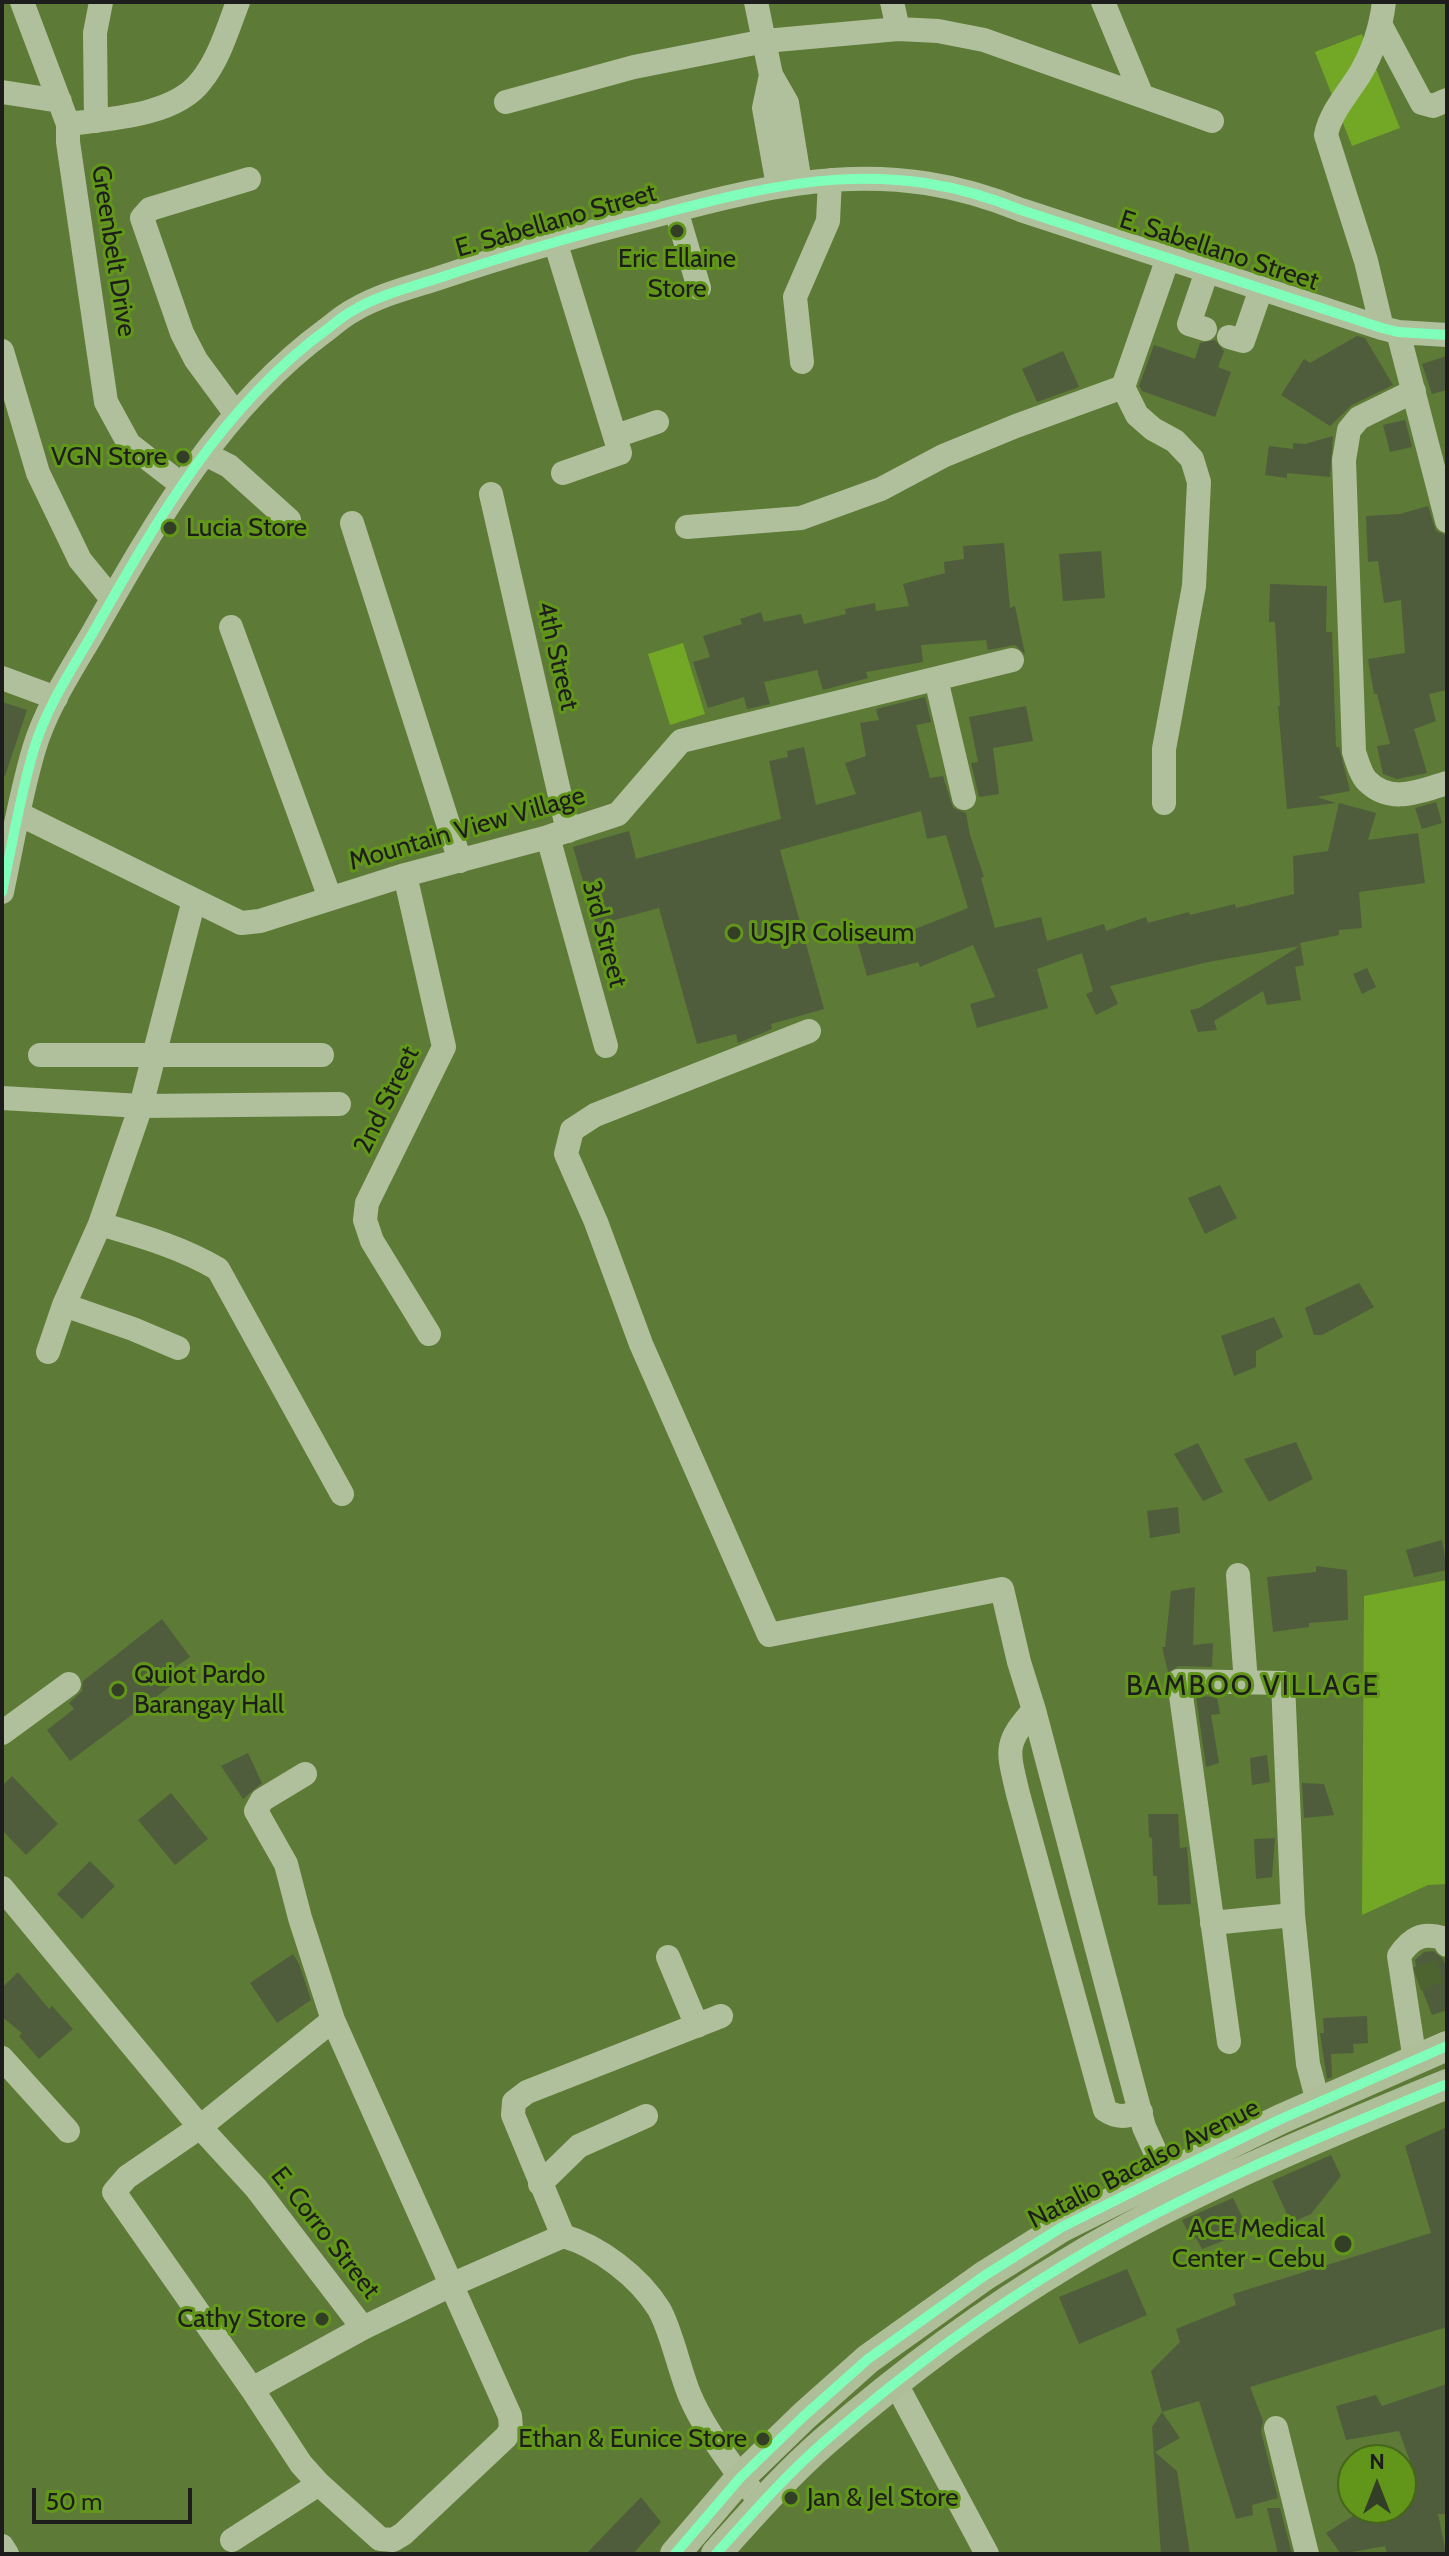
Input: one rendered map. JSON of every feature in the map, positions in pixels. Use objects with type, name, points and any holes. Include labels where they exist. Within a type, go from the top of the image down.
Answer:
[{"type":"main road","name":"Natalio Bacalso Avenue","points":[[675,2554],[740,2478],[804,2416],[868,2359],[971,2286],[1062,2227],[1318,2102],[1447,2046]]},
{"type":"main road","name":"Natalio Bacalso Avenue","points":[[716,2554],[824,2442],[997,2309],[1058,2269],[1271,2159],[1447,2084]]},
{"type":"street","name":"Greenbelt Drive","points":[[22,2],[68,124],[68,142],[106,402],[129,444],[182,485]]},
{"type":"street","points":[[96,121],[95,33],[101,2]]},
{"type":"street","points":[[68,124],[170,106],[201,83],[221,46],[238,2]]},
{"type":"street","points":[[756,2],[771,75],[787,103],[789,185]]},
{"type":"street","points":[[892,2],[898,29]]},
{"type":"street","points":[[1103,2],[1142,96]]},
{"type":"street","points":[[1382,14],[1422,103],[1433,106],[1447,100]]},
{"type":"street","points":[[1382,14],[1363,70],[1328,124],[1326,135],[1366,261],[1414,391],[1447,521]]},
{"type":"street","points":[[506,102],[634,67],[765,41],[898,29],[938,31],[984,40],[1212,121]]},
{"type":"street","points":[[2,92],[60,101]]},
{"type":"street","name":"E. Sabellano Street","points":[[2,892],[34,747],[56,698],[182,485],[235,413],[299,350],[355,309],[408,288],[555,241],[676,210],[789,185],[856,177],[914,180],[987,196],[1018,217],[1168,258],[1390,330],[1447,335]]},
{"type":"street","points":[[235,413],[196,360],[182,333],[142,218],[150,209],[249,179]]},
{"type":"street","points":[[802,362],[795,297],[828,221],[830,180]]},
{"type":"street","points":[[676,210],[699,288]]},
{"type":"street","points":[[555,241],[620,453],[563,473]]},
{"type":"street","points":[[1164,803],[1164,749],[1194,586],[1199,482],[1192,459],[1175,441],[1153,429],[1137,415],[1123,387],[1168,258]]},
{"type":"street","points":[[1205,329],[1189,324],[1207,271]]},
{"type":"street","points":[[1229,337],[1243,341],[1261,289]]},
{"type":"street","points":[[2,351],[38,473],[80,560],[112,599]]},
{"type":"street","points":[[687,527],[801,518],[881,489],[943,456],[1016,426],[1123,387]]},
{"type":"street","points":[[1414,391],[1359,418],[1349,430],[1346,445],[1354,752],[1366,780],[1388,795],[1407,795],[1447,783]]},
{"type":"street","points":[[616,436],[657,422]]},
{"type":"street","points":[[205,454],[229,466],[289,520]]},
{"type":"street","name":"4th Street","points":[[491,494],[558,834]]},
{"type":"street","points":[[352,523],[460,861]]},
{"type":"street","points":[[231,627],[330,898]]},
{"type":"street","name":"Mountain View Village","points":[[19,814],[241,923],[260,921],[405,875],[558,834],[618,814],[681,741],[1012,660]]},
{"type":"street","points":[[2,678],[56,698]]},
{"type":"street","points":[[936,679],[964,798]]},
{"type":"street","name":"3rd Street","points":[[558,834],[606,1046]]},
{"type":"street","name":"2nd Street","points":[[405,875],[444,1047],[367,1203],[365,1220],[372,1241],[429,1334]]},
{"type":"street","points":[[48,1352],[64,1305],[100,1224],[141,1106],[194,900]]},
{"type":"street","points":[[809,1031],[595,1115],[572,1130],[566,1154],[596,1222],[641,1344],[769,1635],[1002,1589],[1144,2127],[1179,2204]]},
{"type":"street","points":[[40,1055],[322,1055]]},
{"type":"street","points":[[2,1098],[141,1106],[339,1104]]},
{"type":"street","points":[[100,1224],[163,1243],[218,1269],[342,1494]]},
{"type":"street","points":[[64,1305],[178,1348]]},
{"type":"street","points":[[1238,1575],[1246,1683]]},
{"type":"street","points":[[1229,2042],[1179,1681],[1283,1683],[1293,1915],[1308,2064],[1318,2102]]},
{"type":"street","points":[[2,1733],[69,1684]]},
{"type":"street","points":[[1034,1710],[1013,1735],[1010,1748],[1018,1794],[1105,2110],[1113,2116],[1123,2117],[1141,2112]]},
{"type":"street","points":[[305,1774],[262,1800],[256,1811],[286,1864],[333,2020],[510,2416],[511,2429],[506,2437],[393,2540],[380,2539],[301,2464],[114,2192],[127,2177],[200,2127],[333,2020]]},
{"type":"street","name":"E. Corro Street","points":[[2,1888],[200,2127],[256,2188],[363,2328],[563,2236]]},
{"type":"street","points":[[1212,1923],[1293,1915]]},
{"type":"street","points":[[1415,2061],[1411,1985],[1399,1956],[1408,1943],[1429,1934],[1443,1938],[1447,1945]]},
{"type":"street","points":[[668,1957],[697,2026]]},
{"type":"street","points":[[721,2016],[527,2092],[514,2102],[513,2115],[563,2236],[582,2242],[629,2274],[659,2310],[691,2398],[740,2478],[762,2503]]},
{"type":"street","points":[[2,2058],[68,2131]]},
{"type":"street","points":[[540,2184],[579,2146],[646,2116]]},
{"type":"street","points":[[252,2389],[363,2328]]},
{"type":"street","points":[[896,2384],[987,2554]]},
{"type":"street","points":[[1276,2428],[1307,2554]]},
{"type":"street","points":[[232,2540],[319,2484]]},
{"type":"street","points":[[2,2546],[7,2554]]},
{"type":"green space","points":[[1362,34],[1400,128],[1352,146],[1315,52]]},
{"type":"green space","points":[[683,643],[705,714],[670,725],[648,654]]},
{"type":"green space","points":[[1447,1580],[1447,1884],[1428,1885],[1362,1915],[1364,1596]]},
{"type":"building","points":[[1357,336],[1365,338],[1393,385],[1352,405],[1330,426],[1281,395],[1304,359],[1310,363]]},
{"type":"building","points":[[1215,340],[1224,351],[1218,367],[1231,372],[1215,417],[1142,391],[1139,386],[1154,345],[1195,359],[1200,343]]},
{"type":"building","points":[[1063,351],[1079,387],[1037,402],[1022,369]]},
{"type":"building","points":[[1447,356],[1447,390],[1432,394],[1422,364]]},
{"type":"building","points":[[1405,420],[1412,447],[1390,452],[1383,425]]},
{"type":"building","points":[[1333,436],[1330,477],[1287,473],[1287,478],[1265,475],[1269,446],[1293,449],[1293,443],[1305,444]]},
{"type":"building","points":[[1428,506],[1436,531],[1447,536],[1447,690],[1429,694],[1436,721],[1414,729],[1427,773],[1397,779],[1383,774],[1377,746],[1390,744],[1377,694],[1374,694],[1368,659],[1405,653],[1401,600],[1384,603],[1378,561],[1368,562],[1366,516],[1400,514]]},
{"type":"building","points":[[1004,543],[1010,608],[1015,606],[1025,654],[1015,645],[988,650],[986,640],[921,645],[923,662],[866,672],[868,678],[823,690],[817,670],[764,682],[770,704],[747,709],[744,697],[708,708],[693,662],[710,657],[703,636],[742,624],[740,619],[761,612],[764,622],[801,614],[804,624],[846,614],[845,609],[875,603],[876,611],[909,606],[903,584],[945,573],[944,562],[964,559],[963,546]]},
{"type":"building","points":[[1101,551],[1105,598],[1063,601],[1059,554]]},
{"type":"building","points":[[1270,584],[1327,586],[1326,632],[1332,632],[1336,747],[1339,747],[1350,791],[1317,797],[1336,803],[1287,809],[1275,622],[1269,622]]},
{"type":"building","points":[[925,697],[931,722],[916,725],[930,778],[943,776],[953,808],[966,813],[995,928],[1041,917],[1047,941],[1104,924],[1106,931],[1146,917],[1148,923],[1189,912],[1190,915],[1235,904],[1236,908],[1294,894],[1293,856],[1328,851],[1339,803],[1376,813],[1368,840],[1418,833],[1425,883],[1359,892],[1362,928],[1339,930],[1339,935],[1300,943],[1304,965],[1295,967],[1301,1000],[1267,1005],[1263,991],[1214,1021],[1217,1030],[1198,1032],[1190,1010],[1199,1008],[1300,946],[1208,962],[1110,986],[1118,1004],[1096,1015],[1086,994],[1093,991],[1082,953],[1037,969],[1048,1008],[977,1028],[970,1004],[995,997],[973,945],[920,967],[918,962],[867,976],[858,944],[900,935],[968,908],[946,835],[927,839],[921,811],[780,850],[824,1009],[771,1024],[772,1029],[738,1043],[736,1034],[697,1044],[659,908],[596,925],[573,847],[629,831],[636,859],[781,819],[769,761],[788,757],[787,751],[804,747],[816,805],[856,794],[845,763],[866,756],[860,723],[879,720],[876,709]]},
{"type":"building","points":[[2,702],[27,710],[5,776],[2,776]]},
{"type":"building","points":[[1026,706],[1033,741],[993,748],[999,794],[979,797],[971,763],[978,762],[969,717]]},
{"type":"building","points":[[1436,802],[1442,823],[1422,829],[1415,808]]},
{"type":"building","points":[[1367,968],[1376,987],[1362,994],[1353,974]]},
{"type":"building","points":[[1220,1185],[1237,1218],[1205,1234],[1188,1198]]},
{"type":"building","points":[[1359,1283],[1374,1307],[1322,1335],[1314,1335],[1305,1308]]},
{"type":"building","points":[[1274,1317],[1283,1337],[1256,1351],[1256,1367],[1234,1376],[1221,1336]]},
{"type":"building","points":[[1296,1442],[1313,1479],[1269,1502],[1244,1459]]},
{"type":"building","points":[[1198,1443],[1223,1492],[1203,1501],[1174,1454]]},
{"type":"building","points":[[1178,1507],[1180,1533],[1150,1538],[1147,1511]]},
{"type":"building","points":[[1442,1540],[1447,1570],[1414,1577],[1406,1550]]},
{"type":"building","points":[[1316,1566],[1347,1570],[1348,1620],[1309,1623],[1309,1627],[1273,1632],[1267,1577],[1316,1572]]},
{"type":"building","points":[[1195,1587],[1193,1645],[1213,1643],[1212,1667],[1179,1666],[1168,1672],[1162,1647],[1165,1647],[1171,1591]]},
{"type":"building","name":"Quiot Pardo Barangay Hall","points":[[162,1619],[190,1657],[164,1675],[172,1685],[70,1761],[47,1730],[74,1709],[69,1703],[82,1691],[83,1681]]},
{"type":"building","points":[[1196,1696],[1217,1697],[1220,1714],[1211,1715],[1219,1763],[1206,1767]]},
{"type":"building","points":[[248,1753],[262,1783],[243,1799],[221,1766]]},
{"type":"building","points":[[1267,1755],[1270,1782],[1252,1785],[1250,1758]]},
{"type":"building","points":[[12,1776],[58,1824],[26,1855],[2,1830],[2,1786]]},
{"type":"building","points":[[1302,1783],[1324,1784],[1334,1815],[1304,1818]]},
{"type":"building","points":[[171,1793],[208,1839],[175,1865],[138,1820]]},
{"type":"building","points":[[1148,1814],[1178,1814],[1180,1848],[1187,1847],[1191,1904],[1158,1905]]},
{"type":"building","points":[[1275,1838],[1272,1877],[1256,1879],[1254,1839]]},
{"type":"building","points":[[90,1861],[115,1886],[82,1919],[57,1894]]},
{"type":"building","points":[[1433,1951],[1443,1959],[1447,1969],[1447,2010],[1432,2015],[1418,1979],[1415,1960],[1424,1952]]},
{"type":"building","points":[[293,1954],[311,2000],[277,2023],[250,1983]]},
{"type":"building","points":[[18,1972],[49,2009],[52,2006],[73,2029],[39,2059],[19,2036],[22,2033],[2,2017],[2,1988]]},
{"type":"building","points":[[1367,2016],[1368,2043],[1353,2044],[1354,2053],[1331,2054],[1332,2077],[1327,2079],[1320,2033],[1324,2033],[1323,2018]]},
{"type":"building","points":[[1447,2127],[1447,2327],[1250,2387],[1263,2421],[1261,2432],[1278,2498],[1252,2505],[1253,2515],[1236,2519],[1199,2401],[1162,2412],[1151,2371],[1180,2342],[1176,2329],[1236,2305],[1233,2294],[1431,2233],[1405,2146]]},
{"type":"building","points":[[1331,2155],[1341,2176],[1311,2214],[1291,2223],[1272,2181]]},
{"type":"building","points":[[1233,2198],[1249,2231],[1202,2249],[1196,2238],[1192,2240],[1182,2220]]},
{"type":"building","points":[[1127,2269],[1147,2315],[1079,2344],[1059,2297]]},
{"type":"building","points":[[1447,2384],[1447,2514],[1438,2514],[1446,2554],[1387,2554],[1385,2546],[1341,2554],[1326,2533],[1340,2524],[1417,2524],[1417,2444],[1404,2444],[1399,2431],[1346,2440],[1336,2406],[1376,2395],[1382,2406]]},
{"type":"building","points":[[1162,2412],[1180,2438],[1155,2452],[1177,2471],[1190,2554],[1161,2554],[1152,2427]]},
{"type":"building","points":[[641,2497],[661,2522],[633,2554],[586,2554]]},
{"type":"building","points":[[1267,2508],[1280,2508],[1292,2554],[1278,2554]]},
{"type":"tunnel","points":[[1417,1979],[1447,1968]]},
{"type":"cycle path","points":[[2,892],[24,785],[45,719],[167,507],[223,430],[289,360],[347,314],[384,296],[546,245],[701,203],[793,184],[881,179],[926,183],[973,193],[1382,328],[1447,335]]},
{"type":"cycle path","points":[[675,2554],[740,2478],[804,2416],[868,2359],[984,2276],[1062,2227],[1166,2175],[1281,2119],[1447,2046]]},
{"type":"cycle path","points":[[716,2554],[796,2468],[854,2416],[944,2346],[1037,2282],[1114,2236],[1207,2188],[1447,2084]]},
{"type":"place","name":"Eric Ellaine Store","points":[[677,231]]},
{"type":"place","name":"VGN Store","points":[[183,457]]},
{"type":"place","name":"Lucia Store","points":[[170,528]]},
{"type":"place","name":"USJR Coliseum","points":[[734,933]]},
{"type":"place","name":"Quiot Pardo Barangay Hall","points":[[118,1690]]},
{"type":"place","name":"ACE Medical Center - Cebu","points":[[1343,2244]]},
{"type":"place","name":"Cathy Store","points":[[322,2319]]},
{"type":"place","name":"Ethan & Eunice Store","points":[[763,2439]]},
{"type":"place","name":"Jan & Jel Store","points":[[791,2498]]},
{"type":"district","name":"BAMBOO VILLAGE","points":[[1253,1687]]}]
